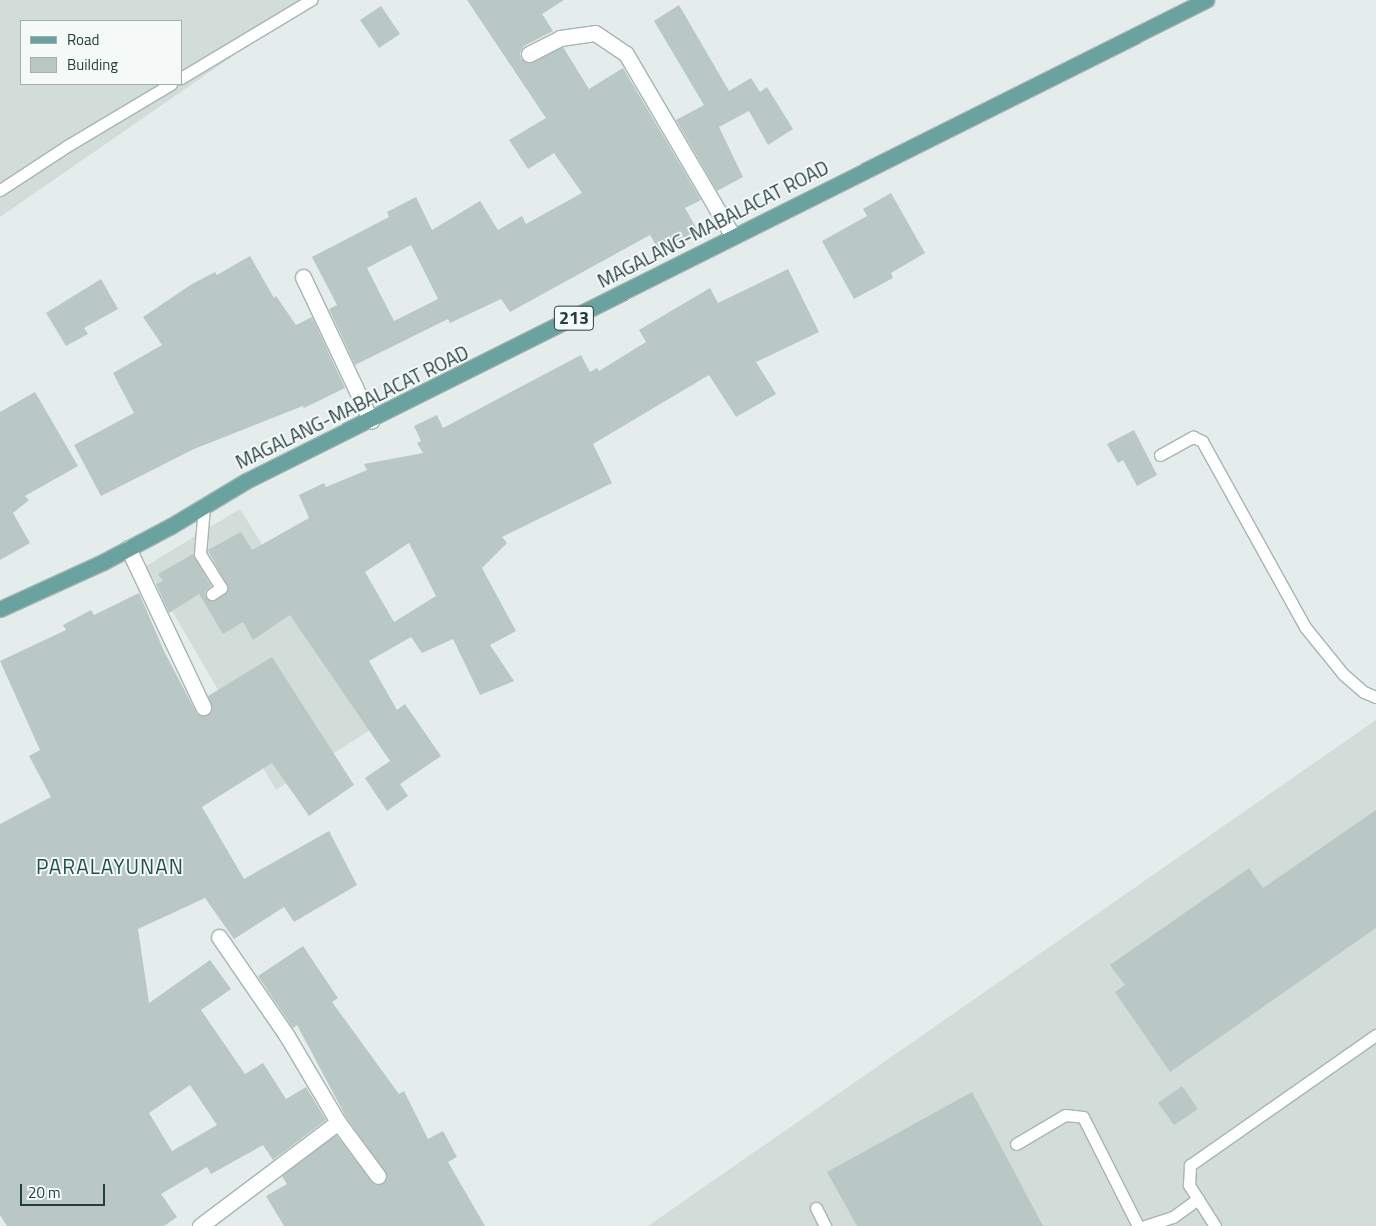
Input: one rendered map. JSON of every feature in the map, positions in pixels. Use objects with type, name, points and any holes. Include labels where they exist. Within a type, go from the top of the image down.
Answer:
[{"type":"main road","name":"MAGALANG-MABALACAT ROAD","points":[[0,609],[128,548],[204,507],[246,480],[371,421],[732,234],[1150,30],[1206,0]]},
{"type":"street","points":[[529,54],[560,38],[595,33],[626,54],[732,234]]},
{"type":"street","points":[[303,277],[371,421]]},
{"type":"street","points":[[128,548],[203,706]]},
{"type":"street","points":[[219,936],[287,1036],[338,1122],[378,1176]]},
{"type":"street","points":[[200,1226],[338,1122]]},
{"type":"lane","points":[[182,77],[311,0]]},
{"type":"lane","points":[[0,190],[67,146],[170,85]]},
{"type":"lane","points":[[1160,455],[1193,436],[1202,441],[1305,627],[1344,674],[1364,692],[1376,697]]},
{"type":"lane","points":[[204,507],[200,554],[221,588],[212,594]]},
{"type":"lane","points":[[1215,1226],[1189,1184],[1190,1165],[1376,1035]]},
{"type":"lane","points":[[1016,1144],[1064,1114],[1082,1117],[1138,1226]]},
{"type":"lane","points":[[1145,1226],[1174,1217],[1198,1199]]},
{"type":"lane","points":[[816,1208],[825,1226]]},
{"type":"shaded area","points":[[0,0],[314,0],[0,217]]},
{"type":"shaded area","points":[[240,509],[375,727],[276,790],[146,566]]},
{"type":"shaded area","points":[[1376,720],[1376,1226],[648,1226]]},
{"type":"building","points":[[467,0],[564,0],[542,14],[553,31],[524,46],[520,53],[521,59],[533,62],[563,47],[589,89],[623,68],[701,200],[685,208],[698,231],[660,252],[650,235],[510,312],[501,299],[450,323],[448,319],[355,365],[329,309],[337,305],[312,257],[389,217],[387,212],[416,197],[432,230],[480,201],[498,230],[522,216],[526,224],[582,193],[554,153],[528,169],[509,140],[546,118]],"holes":[[[411,245],[438,299],[394,321],[367,268]]]},
{"type":"building","points":[[679,5],[729,91],[751,78],[760,92],[767,87],[793,129],[768,145],[749,111],[719,127],[743,177],[717,191],[676,120],[704,105],[654,21]]},
{"type":"building","points":[[381,6],[400,34],[379,48],[360,20]]},
{"type":"building","points":[[891,193],[925,253],[891,273],[893,278],[854,299],[822,241],[867,216],[863,209]]},
{"type":"building","points":[[250,256],[274,298],[276,296],[296,325],[312,317],[345,388],[304,408],[303,406],[194,449],[101,496],[74,445],[134,413],[113,373],[162,345],[143,317],[192,284],[215,272],[217,275]]},
{"type":"building","points":[[788,269],[819,332],[756,362],[776,394],[736,417],[709,375],[593,444],[612,483],[502,537],[507,543],[482,568],[516,631],[490,645],[514,681],[480,695],[453,639],[422,653],[411,637],[369,661],[397,710],[405,704],[441,756],[400,784],[408,796],[387,811],[365,778],[390,761],[290,615],[253,640],[243,622],[223,634],[199,594],[169,613],[156,584],[163,581],[158,574],[193,554],[211,586],[205,591],[206,598],[216,600],[228,587],[208,550],[241,532],[252,550],[309,518],[299,495],[324,483],[326,487],[367,470],[364,464],[423,453],[417,443],[421,441],[414,426],[437,415],[443,428],[581,355],[590,372],[597,368],[599,371],[646,342],[639,330],[710,288],[718,303]],"holes":[[[409,543],[436,596],[394,622],[365,572]]]},
{"type":"building","points":[[101,279],[118,309],[84,328],[88,334],[66,346],[46,313]]},
{"type":"building","points":[[35,392],[78,466],[25,496],[29,500],[13,513],[30,543],[0,560],[0,412]]},
{"type":"building","points":[[1134,430],[1157,475],[1137,486],[1123,460],[1118,463],[1107,444]]},
{"type":"building","points":[[139,593],[164,651],[197,714],[203,716],[211,712],[208,696],[272,657],[354,785],[309,816],[272,763],[202,807],[244,879],[329,831],[357,885],[294,922],[284,907],[234,939],[205,898],[138,929],[149,1003],[210,960],[231,989],[201,1010],[245,1074],[263,1063],[286,1099],[306,1087],[326,1120],[273,1160],[263,1145],[211,1174],[207,1167],[161,1194],[177,1217],[164,1226],[7,1226],[0,1215],[0,824],[51,797],[29,756],[40,750],[0,661],[66,630],[63,625],[91,610],[94,615]],"holes":[[[190,1085],[217,1125],[172,1151],[149,1113]]]},
{"type":"building","points":[[1376,810],[1376,928],[1170,1072],[1115,992],[1125,985],[1110,965],[1249,868],[1263,888]]},
{"type":"building","points":[[303,946],[338,998],[332,1002],[399,1094],[404,1091],[428,1139],[443,1131],[457,1157],[448,1162],[485,1226],[284,1226],[266,1196],[287,1184],[282,1176],[336,1135],[374,1184],[383,1184],[387,1175],[346,1117],[297,1025],[293,1028],[258,976]]},
{"type":"building","points":[[1182,1086],[1198,1109],[1174,1125],[1158,1103]]},
{"type":"building","points":[[972,1092],[1043,1226],[857,1226],[827,1172]]},
{"type":"district","name":"PARALAYUNAN","points":[[110,866]]}]
